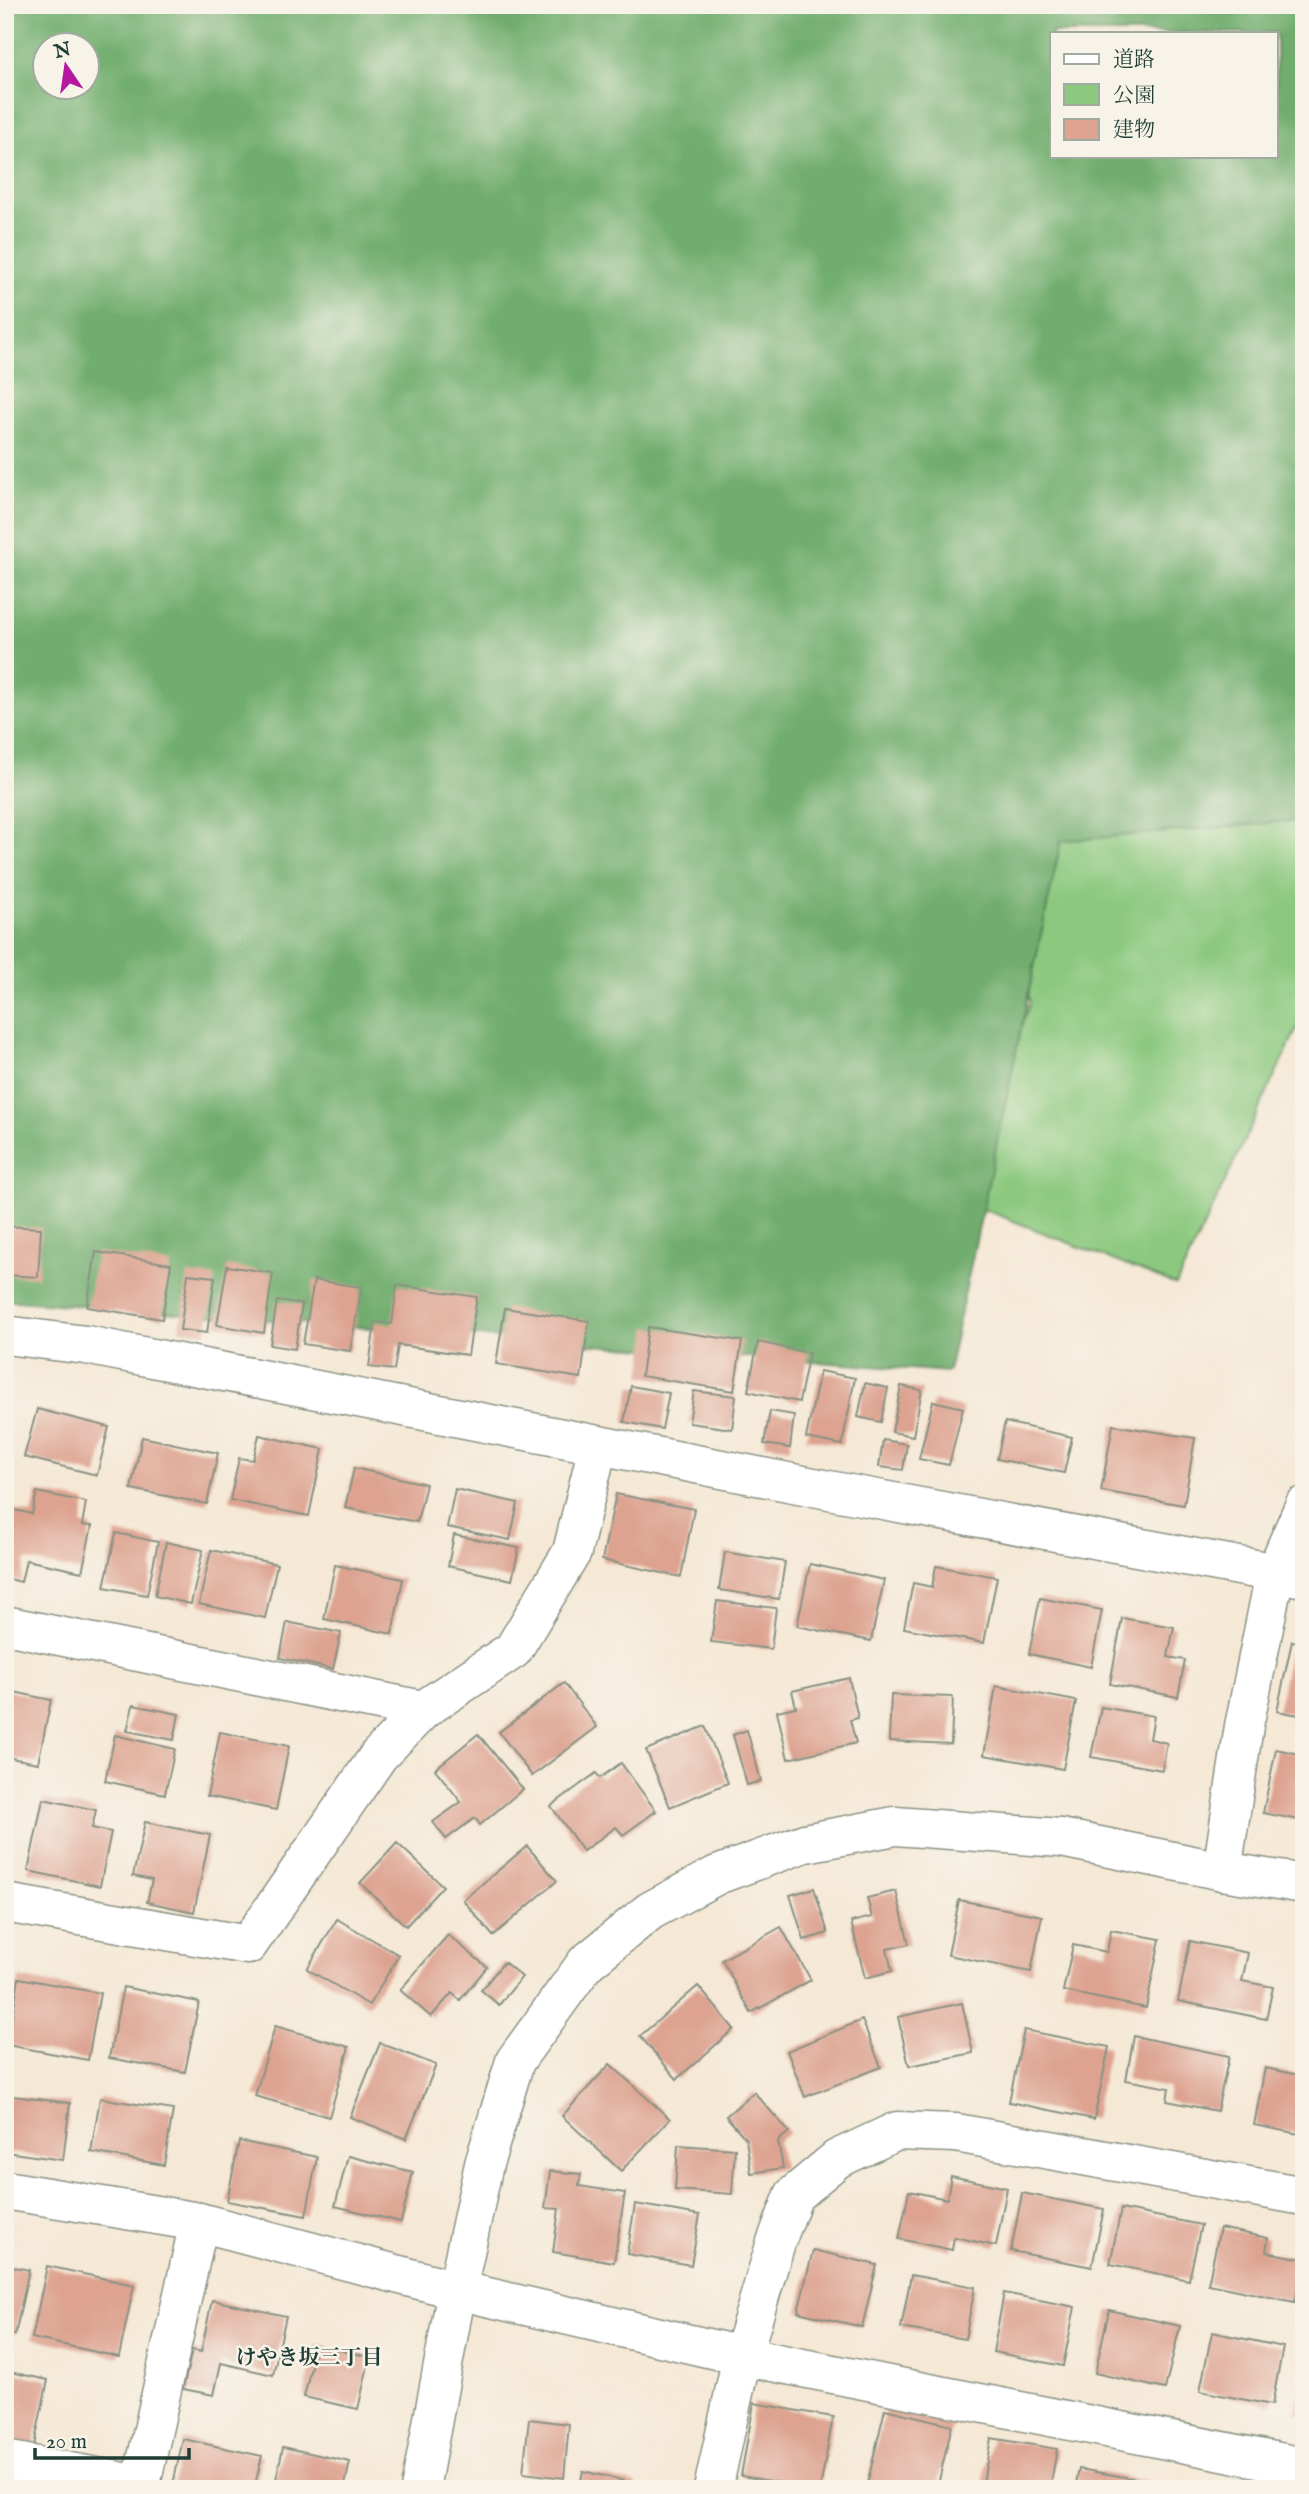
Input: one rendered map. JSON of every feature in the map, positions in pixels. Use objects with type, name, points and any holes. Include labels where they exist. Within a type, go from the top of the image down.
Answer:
[{"type":"street","points":[[5,1335],[86,1345],[598,1446],[1289,1575]]},
{"type":"street","points":[[5,1903],[248,1945],[379,1755],[423,1710],[513,1650],[572,1552],[598,1446]]},
{"type":"street","points":[[1222,1871],[1244,1726],[1289,1575],[1304,1506]]},
{"type":"street","points":[[5,1625],[423,1710]]},
{"type":"street","points":[[420,2489],[457,2290],[485,2164],[515,2061],[586,1963],[650,1912],[717,1875],[805,1843],[895,1826],[1061,1838],[1222,1871],[1304,1884]]},
{"type":"street","points":[[713,2489],[742,2356],[776,2242],[794,2195],[837,2160],[897,2131],[957,2133],[1304,2196]]},
{"type":"street","points":[[5,2190],[199,2222],[457,2290],[742,2356],[1304,2467]]},
{"type":"street","points":[[5,2460],[140,2487],[199,2222]]},
{"type":"green space","points":[[5,5],[1304,5],[1304,820],[1061,841],[948,1372],[5,1300]]},
{"type":"green space","points":[[1304,769],[1304,1014],[1176,1285],[955,1198],[1030,1003],[1018,938],[1032,811]]},
{"type":"building","points":[[5,1226],[41,1228],[38,1277],[5,1275]]},
{"type":"building","points":[[96,1252],[171,1264],[162,1319],[87,1307]]},
{"type":"building","points":[[227,1266],[273,1273],[264,1333],[217,1325]]},
{"type":"building","points":[[188,1274],[215,1277],[207,1333],[180,1330]]},
{"type":"building","points":[[314,1280],[362,1287],[350,1351],[303,1344]]},
{"type":"building","points":[[397,1285],[477,1297],[468,1355],[398,1345],[394,1370],[369,1367],[375,1322],[392,1324]]},
{"type":"building","points":[[277,1301],[302,1304],[295,1349],[270,1345]]},
{"type":"building","points":[[505,1308],[589,1321],[581,1378],[496,1364]]},
{"type":"building","points":[[648,1327],[742,1341],[734,1391],[641,1376]]},
{"type":"building","points":[[758,1342],[809,1353],[799,1402],[748,1391]]},
{"type":"building","points":[[820,1371],[855,1378],[842,1445],[806,1438]]},
{"type":"building","points":[[865,1383],[888,1388],[881,1422],[858,1417]]},
{"type":"building","points":[[631,1386],[669,1393],[662,1429],[624,1422]]},
{"type":"building","points":[[901,1386],[922,1390],[913,1436],[892,1432]]},
{"type":"building","points":[[694,1391],[736,1396],[732,1429],[689,1423]]},
{"type":"building","points":[[933,1401],[963,1408],[949,1465],[919,1459]]},
{"type":"building","points":[[37,1409],[109,1427],[97,1475],[24,1457]]},
{"type":"building","points":[[770,1411],[794,1415],[790,1448],[764,1444]]},
{"type":"building","points":[[1005,1422],[1072,1437],[1064,1473],[997,1459]]},
{"type":"building","points":[[1113,1425],[1195,1438],[1184,1505],[1101,1491]]},
{"type":"building","points":[[259,1435],[323,1449],[309,1516],[230,1500],[239,1458],[253,1460]]},
{"type":"building","points":[[142,1437],[218,1453],[207,1504],[131,1489]]},
{"type":"building","points":[[883,1440],[907,1444],[903,1470],[879,1467]]},
{"type":"building","points":[[354,1468],[426,1484],[417,1522],[345,1508]]},
{"type":"building","points":[[455,1489],[518,1503],[510,1540],[447,1527]]},
{"type":"building","points":[[37,1492],[86,1502],[82,1525],[92,1526],[82,1572],[26,1560],[21,1582],[5,1578],[7,1508],[32,1514]]},
{"type":"building","points":[[616,1494],[694,1509],[681,1577],[602,1560]]},
{"type":"building","points":[[116,1533],[158,1542],[147,1595],[104,1587]]},
{"type":"building","points":[[454,1535],[519,1548],[512,1580],[448,1566]]},
{"type":"building","points":[[166,1542],[203,1550],[191,1604],[155,1596]]},
{"type":"building","points":[[211,1550],[277,1564],[265,1618],[199,1604]]},
{"type":"building","points":[[725,1552],[785,1562],[779,1599],[719,1590]]},
{"type":"building","points":[[810,1564],[884,1580],[871,1641],[797,1626]]},
{"type":"building","points":[[335,1565],[403,1579],[392,1634],[324,1619]]},
{"type":"building","points":[[936,1566],[997,1577],[984,1643],[904,1628],[913,1583],[932,1587]]},
{"type":"building","points":[[1040,1598],[1102,1610],[1091,1667],[1029,1654]]},
{"type":"building","points":[[717,1601],[776,1608],[771,1649],[711,1642]]},
{"type":"building","points":[[1122,1618],[1174,1627],[1168,1657],[1185,1660],[1178,1697],[1110,1684]]},
{"type":"building","points":[[287,1622],[341,1633],[333,1669],[280,1658]]},
{"type":"building","points":[[1292,1641],[1304,1643],[1304,1716],[1277,1711]]},
{"type":"building","points":[[849,1678],[858,1718],[850,1720],[856,1743],[788,1759],[777,1711],[796,1707],[792,1691]]},
{"type":"building","points":[[564,1683],[597,1727],[532,1776],[499,1732]]},
{"type":"building","points":[[996,1686],[1076,1701],[1063,1769],[984,1755]]},
{"type":"building","points":[[5,1690],[51,1700],[38,1763],[5,1757]]},
{"type":"building","points":[[891,1695],[953,1697],[951,1744],[889,1741]]},
{"type":"building","points":[[133,1705],[179,1714],[174,1740],[127,1731]]},
{"type":"building","points":[[1101,1707],[1154,1716],[1150,1739],[1167,1743],[1162,1770],[1091,1757]]},
{"type":"building","points":[[705,1726],[728,1783],[670,1807],[646,1750]]},
{"type":"building","points":[[747,1730],[761,1781],[747,1785],[733,1735]]},
{"type":"building","points":[[220,1732],[289,1746],[276,1810],[207,1796]]},
{"type":"building","points":[[478,1734],[523,1789],[480,1825],[475,1818],[446,1839],[433,1822],[461,1802],[435,1769]]},
{"type":"building","points":[[115,1735],[175,1749],[165,1794],[105,1781]]},
{"type":"building","points":[[1276,1749],[1304,1755],[1304,1821],[1263,1813]]},
{"type":"building","points":[[621,1763],[656,1811],[623,1835],[616,1827],[583,1851],[551,1806],[596,1773],[600,1778]]},
{"type":"building","points":[[43,1799],[96,1810],[92,1828],[111,1832],[100,1886],[28,1871]]},
{"type":"building","points":[[145,1822],[210,1835],[194,1912],[147,1902],[152,1880],[133,1876]]},
{"type":"building","points":[[397,1843],[443,1886],[406,1926],[360,1883]]},
{"type":"building","points":[[527,1846],[557,1881],[493,1936],[463,1900]]},
{"type":"building","points":[[814,1888],[828,1933],[804,1940],[790,1895]]},
{"type":"building","points":[[896,1891],[909,1944],[887,1949],[892,1971],[865,1978],[851,1922],[872,1917],[867,1898]]},
{"type":"building","points":[[959,1900],[1042,1916],[1031,1972],[948,1955]]},
{"type":"building","points":[[337,1919],[399,1955],[369,2005],[307,1969]]},
{"type":"building","points":[[781,1927],[811,1980],[751,2013],[722,1960]]},
{"type":"building","points":[[1111,1930],[1160,1939],[1146,2008],[1063,1991],[1073,1945],[1107,1952]]},
{"type":"building","points":[[448,1935],[487,1967],[460,2000],[452,1993],[431,2017],[400,1990]]},
{"type":"building","points":[[1190,1941],[1248,1953],[1242,1981],[1273,1987],[1266,2019],[1178,2001]]},
{"type":"building","points":[[504,1962],[522,1977],[499,2005],[481,1990]]},
{"type":"building","points":[[19,1978],[100,1993],[88,2060],[7,2045]]},
{"type":"building","points":[[698,1986],[734,2029],[677,2079],[640,2036]]},
{"type":"building","points":[[123,1987],[199,2002],[185,2072],[109,2058]]},
{"type":"building","points":[[1304,2001],[1304,2025],[1298,2023]]},
{"type":"building","points":[[962,2003],[973,2053],[909,2066],[898,2017]]},
{"type":"building","points":[[862,2020],[881,2067],[805,2097],[787,2051]]},
{"type":"building","points":[[275,2026],[349,2047],[329,2117],[255,2096]]},
{"type":"building","points":[[1024,2030],[1109,2047],[1094,2119],[1009,2102]]},
{"type":"building","points":[[1134,2036],[1229,2056],[1217,2111],[1167,2101],[1169,2088],[1126,2080]]},
{"type":"building","points":[[380,2043],[436,2065],[406,2139],[350,2117]]},
{"type":"building","points":[[610,2064],[670,2119],[621,2171],[562,2116]]},
{"type":"building","points":[[1265,2068],[1304,2076],[1304,2135],[1254,2125]]},
{"type":"building","points":[[754,2092],[789,2132],[778,2141],[783,2168],[751,2173],[746,2139],[726,2116]]},
{"type":"building","points":[[5,2095],[70,2103],[63,2160],[5,2152]]},
{"type":"building","points":[[100,2098],[173,2110],[164,2165],[91,2152]]},
{"type":"building","points":[[239,2141],[317,2157],[306,2216],[227,2201]]},
{"type":"building","points":[[678,2145],[735,2149],[732,2194],[675,2190]]},
{"type":"building","points":[[348,2156],[413,2172],[401,2222],[335,2206]]},
{"type":"building","points":[[550,2171],[581,2174],[579,2186],[625,2193],[614,2262],[553,2252],[559,2209],[545,2208]]},
{"type":"building","points":[[951,2176],[1007,2188],[996,2246],[954,2237],[952,2250],[899,2239],[909,2191],[947,2199]]},
{"type":"building","points":[[1022,2193],[1104,2209],[1092,2267],[1011,2251]]},
{"type":"building","points":[[635,2204],[700,2215],[691,2265],[627,2254]]},
{"type":"building","points":[[1121,2209],[1201,2225],[1189,2280],[1110,2264]]},
{"type":"building","points":[[1220,2228],[1268,2238],[1266,2252],[1304,2259],[1295,2302],[1208,2284]]},
{"type":"building","points":[[813,2250],[877,2265],[862,2327],[798,2312]]},
{"type":"building","points":[[5,2265],[29,2270],[15,2335],[5,2333]]},
{"type":"building","points":[[47,2266],[134,2285],[119,2357],[32,2338]]},
{"type":"building","points":[[911,2275],[975,2287],[965,2339],[901,2328]]},
{"type":"building","points":[[1004,2293],[1075,2307],[1063,2366],[993,2352]]},
{"type":"building","points":[[212,2300],[286,2316],[273,2375],[221,2363],[214,2395],[183,2389],[192,2350],[201,2352]]},
{"type":"building","points":[[1109,2310],[1180,2326],[1165,2389],[1095,2373]]},
{"type":"building","points":[[1212,2332],[1283,2347],[1272,2405],[1200,2391]]},
{"type":"building","points":[[316,2345],[370,2357],[358,2409],[304,2397]]},
{"type":"building","points":[[5,2371],[48,2380],[33,2450],[5,2444]]},
{"type":"building","points":[[1304,2376],[1304,2415],[1295,2413]]},
{"type":"building","points":[[754,2403],[833,2417],[820,2489],[741,2476]]},
{"type":"building","points":[[885,2409],[952,2425],[937,2489],[866,2489]]},
{"type":"building","points":[[529,2419],[569,2424],[564,2478],[523,2473]]},
{"type":"building","points":[[991,2438],[1057,2449],[1050,2489],[982,2489]]},
{"type":"building","points":[[183,2439],[262,2456],[254,2489],[172,2489]]},
{"type":"building","points":[[283,2447],[350,2462],[344,2489],[274,2489]]},
{"type":"building","points":[[1079,2469],[1148,2481],[1146,2489],[1075,2489]]},
{"type":"building","points":[[583,2471],[637,2484],[636,2489],[579,2489]]},
{"type":"district","name":"けやき坂三丁目","points":[[309,2358]]}]
